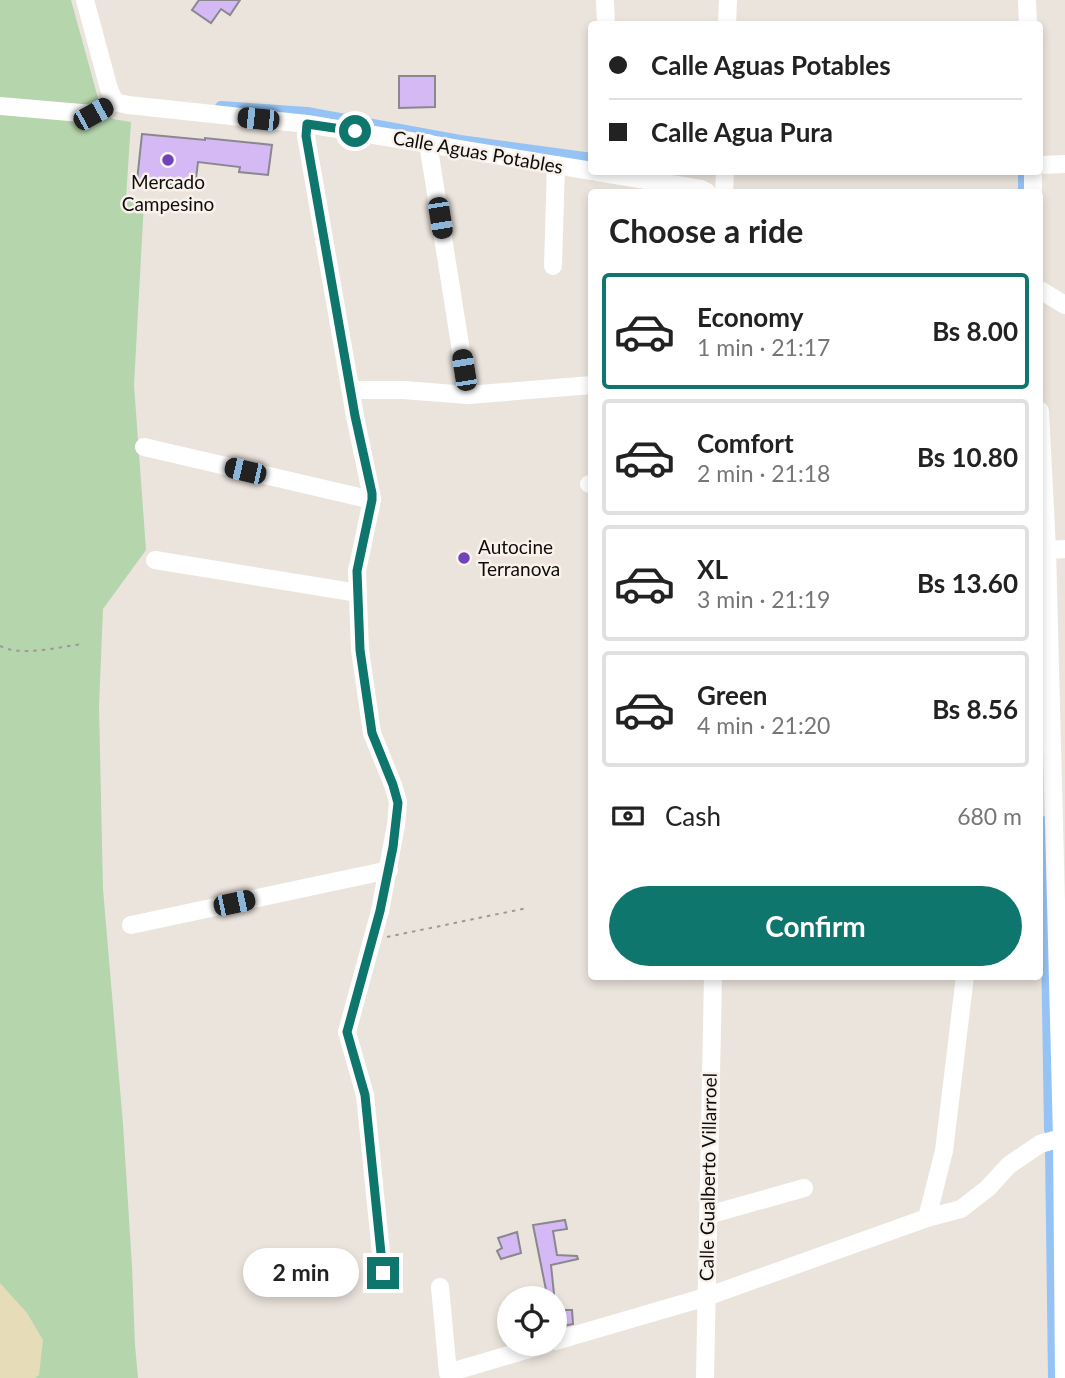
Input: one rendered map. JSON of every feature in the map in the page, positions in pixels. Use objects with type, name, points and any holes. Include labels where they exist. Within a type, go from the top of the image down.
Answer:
[{"type":"street","points":[[0,106],[93,114],[115,102],[85,0]]},
{"type":"street","points":[[605,0],[606,21]]},
{"type":"street","points":[[727,21],[728,0]]},
{"type":"street","points":[[1027,0],[1028,21]]},
{"type":"street","name":"Calle Aguas Potables","points":[[115,102],[307,124],[588,170]]},
{"type":"street","points":[[307,124],[306,136],[372,500],[357,571],[360,650],[372,733],[398,803],[389,870],[347,1032],[365,1095],[383,1273]]},
{"type":"street","points":[[428,143],[468,395]]},
{"type":"street","points":[[1043,165],[1065,164]]},
{"type":"street","points":[[553,266],[555,165]]},
{"type":"street","points":[[623,175],[701,189]]},
{"type":"street","points":[[1043,292],[1065,305]]},
{"type":"street","points":[[351,390],[403,390],[468,395],[588,385]]},
{"type":"street","points":[[1043,437],[1056,550],[1064,1137],[1064,1378]]},
{"type":"street","points":[[144,447],[372,500]]},
{"type":"street","points":[[155,560],[358,593]]},
{"type":"street","points":[[131,925],[389,870]]},
{"type":"street","name":"Calle Gualberto Villarroel","points":[[705,1378],[713,980]]},
{"type":"street","points":[[928,1218],[944,1151],[965,980]]},
{"type":"street","points":[[567,1338],[706,1297],[928,1218],[961,1209],[988,1188],[1009,1165],[1040,1144],[1064,1137]]},
{"type":"street","points":[[708,1215],[804,1188]]},
{"type":"street","points":[[440,1287],[448,1373],[505,1356]]},
{"type":"path","points":[[0,646],[3,649],[23,652],[82,644]]},
{"type":"path","points":[[373,940],[527,908]]},
{"type":"green space","points":[[0,0],[71,0],[101,109],[113,119],[131,122],[126,198],[144,202],[134,385],[146,550],[103,609],[99,706],[103,889],[123,1124],[138,1378],[0,1378]]},
{"type":"sand","points":[[0,1283],[27,1313],[43,1340],[39,1375],[35,1378],[0,1378]]},
{"type":"building","points":[[199,0],[240,0],[230,15],[221,9],[211,23],[192,10]]},
{"type":"building","points":[[399,76],[435,76],[435,107],[399,108]]},
{"type":"building","points":[[142,134],[272,145],[268,175],[239,172],[240,167],[198,162],[195,187],[137,181]]},
{"type":"building","points":[[565,1220],[567,1229],[553,1231],[557,1255],[577,1256],[578,1259],[551,1265],[553,1286],[545,1286],[533,1225]]},
{"type":"building","points":[[517,1232],[521,1253],[501,1259],[497,1251],[502,1248],[498,1238]]},
{"type":"building","points":[[567,1310],[572,1310],[573,1324],[567,1325]]},
{"type":"waterway","points":[[221,107],[307,113],[460,141],[588,158]]},
{"type":"waterway","points":[[1024,175],[1024,189]]},
{"type":"waterway","points":[[1045,822],[1050,1130]]},
{"type":"waterway","points":[[1051,1149],[1054,1378]]},
{"type":"place","name":"Mercado Campesino","points":[[168,160]]},
{"type":"place","name":"Autocine Terranova","points":[[464,558]]},
{"type":"route","points":[[355,131],[307,124],[306,136],[355,416],[372,493],[357,571],[360,650],[372,733],[398,803],[393,847],[380,911],[347,1032],[365,1095],[383,1273]]}]
